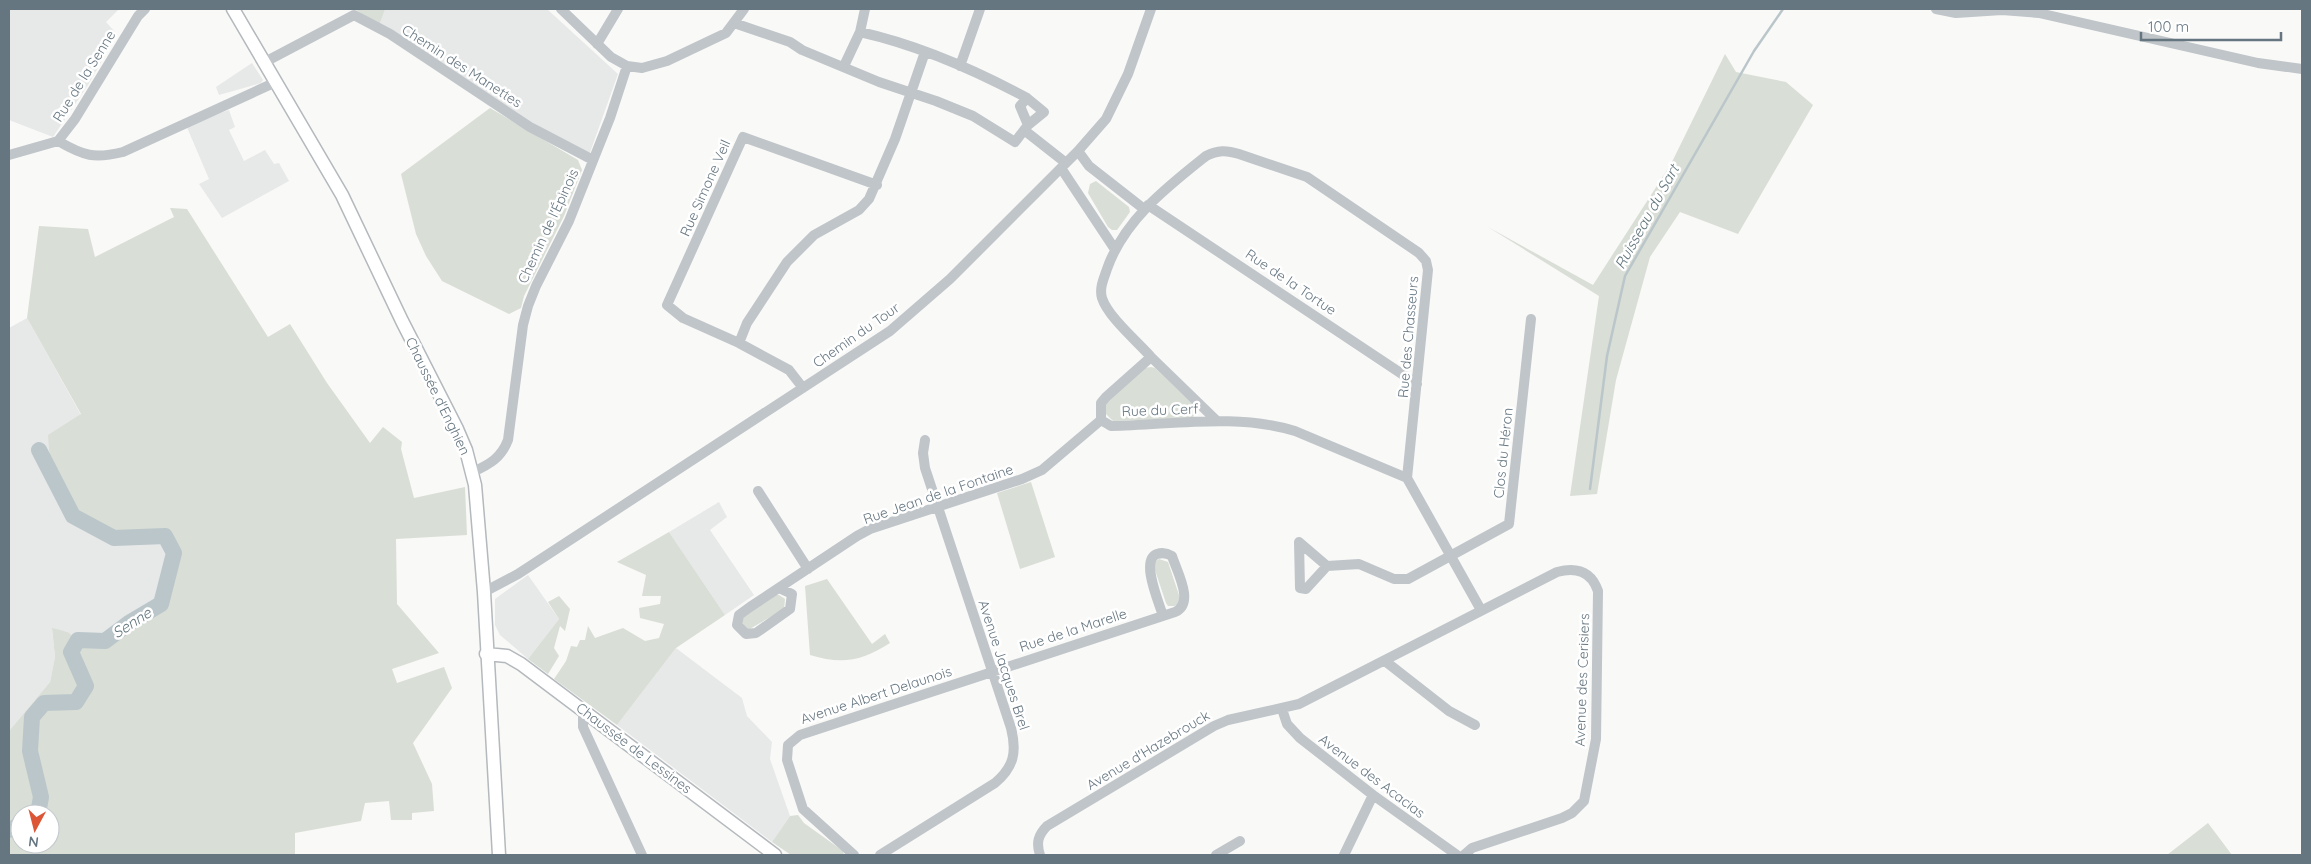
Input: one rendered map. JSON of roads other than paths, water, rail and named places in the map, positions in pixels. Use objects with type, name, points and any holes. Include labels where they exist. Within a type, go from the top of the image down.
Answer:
[{"type":"main road","name":"Chaussée d'Enghien","points":[[233,9],[342,195],[402,322],[458,429],[473,472],[484,592],[486,654],[499,855]]},
{"type":"main road","name":"Chaussée de Lessines","points":[[486,654],[507,656],[583,709],[775,855]]},
{"type":"street","name":"Rue de la Senne","points":[[9,155],[58,141],[75,119],[138,16],[145,9]]},
{"type":"street","points":[[561,9],[611,57],[627,66],[642,68],[667,61],[726,33],[744,9]]},
{"type":"street","points":[[597,44],[618,9]]},
{"type":"street","points":[[844,66],[860,32],[865,9]]},
{"type":"street","points":[[960,66],[980,9]]},
{"type":"street","name":"Chemin du Tour","points":[[484,592],[518,574],[890,331],[918,309],[1078,151],[1106,119],[1119,97],[1150,9]]},
{"type":"street","points":[[1936,9],[1956,13],[2002,10],[2040,13],[2258,63],[2302,69]]},
{"type":"street","name":"Chemin des Manettes","points":[[263,63],[354,15],[390,34],[530,127],[593,160]]},
{"type":"street","points":[[734,23],[790,42],[802,50],[973,116],[1015,142],[1026,128],[1044,112],[1027,98],[991,78],[880,36],[860,32]]},
{"type":"street","points":[[803,388],[789,370],[739,343],[747,324],[787,262],[814,235],[859,210],[869,199],[877,185],[925,52]]},
{"type":"street","name":"Chemin de l'Épinois","points":[[473,472],[490,464],[503,453],[508,440],[523,325],[528,306],[569,221],[627,66]]},
{"type":"street","points":[[58,141],[80,154],[105,156],[123,152],[276,82]]},
{"type":"street","points":[[1027,98],[1020,106],[1026,128],[1064,165],[1114,248]]},
{"type":"street","name":"Rue Simone Veil","points":[[739,343],[683,318],[667,305],[743,137],[877,185]]},
{"type":"street","name":"Rue des Chasseurs","points":[[1146,207],[1206,156],[1216,151],[1227,150],[1307,178],[1419,253],[1426,261],[1428,270],[1407,478]]},
{"type":"street","name":"Rue de la Tortue","points":[[1078,151],[1089,166],[1146,207],[1417,384]]},
{"type":"street","name":"Rue du Cerf","points":[[1146,207],[1114,248],[1101,286],[1102,299],[1112,314],[1151,357],[1217,421]]},
{"type":"street","name":"Clos du Héron","points":[[1451,555],[1509,524],[1531,319]]},
{"type":"street","name":"Rue du Cerf","points":[[1151,357],[1101,403],[1101,420],[1112,426],[1217,421],[1259,423],[1295,430],[1407,478]]},
{"type":"street","name":"Rue Jean de la Fontaine","points":[[779,588],[792,594],[790,609],[756,633],[746,634],[737,625],[739,615],[779,588],[870,529],[1022,480],[1042,470],[1101,420]]},
{"type":"street","name":"Avenue Jacques Brel","points":[[880,855],[995,783],[1012,765],[1015,754],[1014,740],[925,468],[922,453],[925,440]]},
{"type":"street","points":[[1407,478],[1481,610]]},
{"type":"street","points":[[758,491],[808,569]]},
{"type":"street","name":"Rue de la Marelle","points":[[991,672],[1163,616],[1182,609],[1185,603],[1172,556],[1167,553],[1153,556],[1150,561],[1149,570],[1163,616]]},
{"type":"street","points":[[1327,566],[1359,564],[1401,580],[1451,555]]},
{"type":"street","name":"Avenue des Cerisiers","points":[[1464,855],[1472,848],[1562,818],[1578,809],[1584,801],[1587,791],[1596,738],[1598,591],[1594,582],[1587,574],[1568,569],[1557,572],[1481,610]]},
{"type":"street","name":"Avenue d'Hazebrouck","points":[[1039,852],[1039,836],[1047,826],[1214,726],[1228,720],[1282,710],[1315,697],[1481,610]]},
{"type":"street","points":[[1385,661],[1449,711],[1475,725]]},
{"type":"street","name":"Avenue Albert Delaunois","points":[[854,855],[803,809],[787,760],[788,745],[800,735],[991,672]]},
{"type":"street","points":[[583,709],[583,727],[642,855]]},
{"type":"street","name":"Avenue des Acacias","points":[[1282,710],[1287,724],[1300,738],[1373,795],[1457,855]]},
{"type":"street","points":[[1344,855],[1373,795]]},
{"type":"street","points":[[1216,855],[1240,841]]},
{"type":"waterway","name":"Ruisseau du Sart","points":[[1590,489],[1607,356],[1625,276],[1754,51],[1783,9]]},
{"type":"waterway","name":"Senne","points":[[39,450],[73,516],[114,538],[165,536],[174,553],[161,604],[129,623],[105,641],[78,640],[71,652],[86,686],[76,702],[44,703],[32,717],[30,751],[41,797],[40,804]]}]
